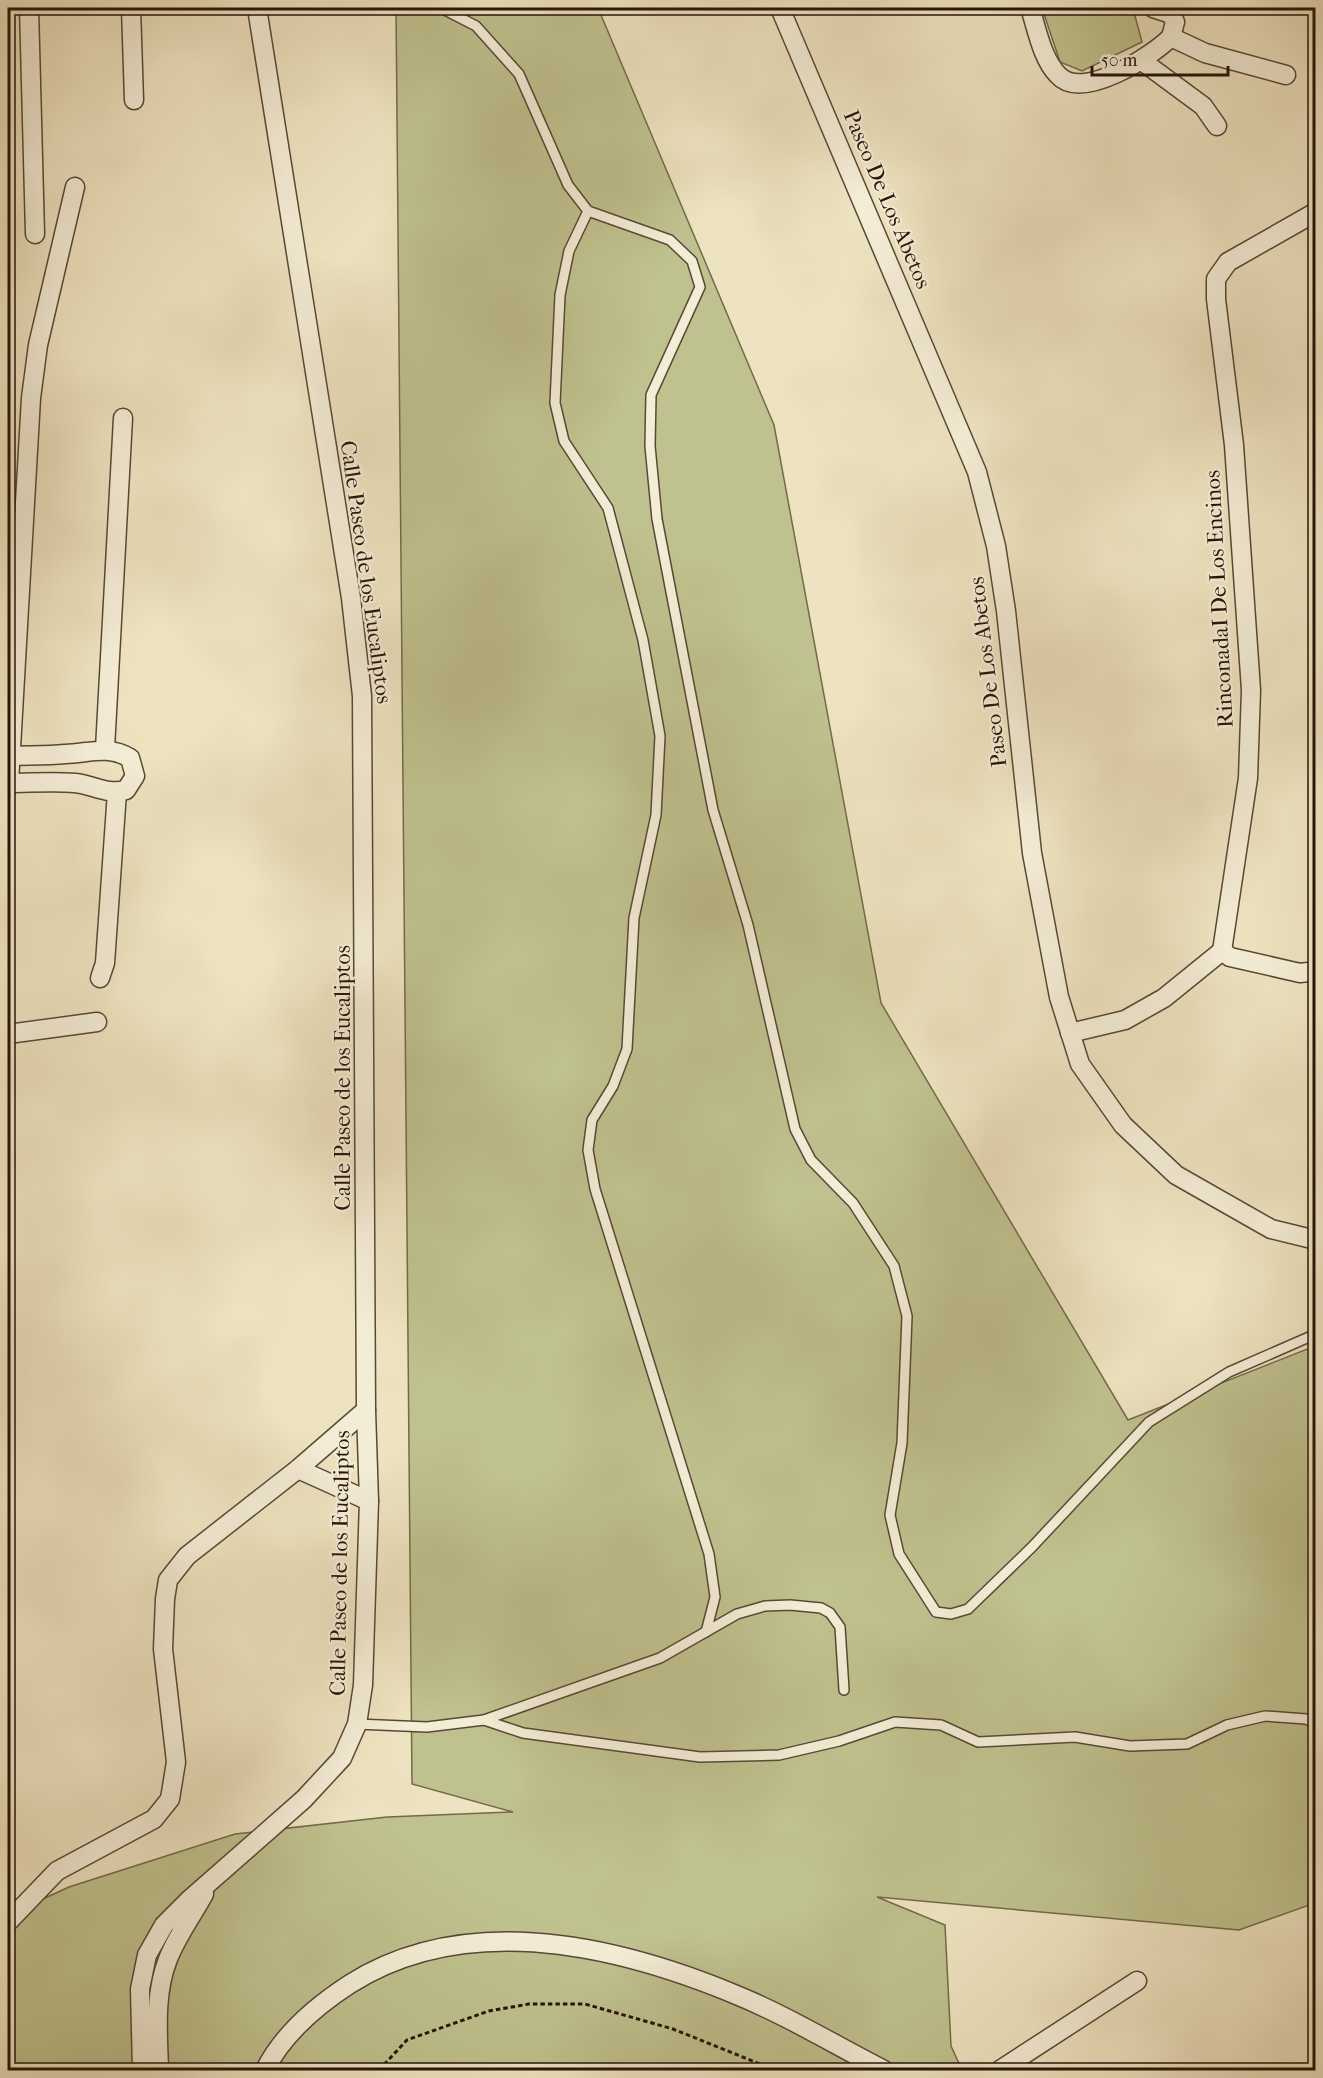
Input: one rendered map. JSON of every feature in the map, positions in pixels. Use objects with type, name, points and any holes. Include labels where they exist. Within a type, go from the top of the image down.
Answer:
[{"type":"street","points":[[29,8],[35,234]]},
{"type":"street","points":[[131,8],[134,100]]},
{"type":"street","name":"Calle Paseo de los Eucaliptos","points":[[142,2070],[139,2029],[140,1989],[147,1955],[164,1925],[304,1799],[342,1758],[357,1724],[363,1685],[369,1501],[366,1410],[362,696],[351,598],[257,8]]},
{"type":"street","name":"Paseo De Los Abetos","points":[[780,8],[977,472],[996,546],[1006,611],[1032,853],[1059,997],[1080,1064],[1123,1125],[1176,1175],[1270,1228],[1316,1240]]},
{"type":"street","points":[[1030,8],[1050,65],[1059,77],[1075,83],[1091,83],[1142,61],[1171,37],[1175,22],[1171,14],[1153,8]]},
{"type":"street","points":[[1171,37],[1205,53],[1286,75]]},
{"type":"street","points":[[1142,61],[1203,106],[1217,126]]},
{"type":"street","points":[[9,756],[67,754],[105,749],[119,752],[130,758],[135,767],[131,785],[117,792],[104,792],[72,783],[8,783],[9,756],[31,398],[38,345],[75,187]]},
{"type":"street","name":"RinconadaI De Los Encinos","points":[[1222,951],[1248,778],[1251,690],[1234,445],[1216,299],[1216,279],[1228,262],[1316,212]]},
{"type":"street","points":[[105,749],[123,418]]},
{"type":"street","points":[[100,978],[105,963],[117,792]]},
{"type":"street","points":[[1070,1033],[1125,1020],[1164,998],[1222,951],[1230,957],[1300,973],[1316,971]]},
{"type":"street","points":[[8,1034],[97,1022]]},
{"type":"street","points":[[8,1922],[57,1871],[154,1819],[170,1799],[176,1762],[166,1694],[163,1649],[165,1599],[168,1580],[174,1570],[187,1556],[298,1469],[366,1410]]},
{"type":"street","points":[[298,1469],[369,1501]]},
{"type":"street","points":[[159,2070],[159,1995],[166,1962],[208,1884]]},
{"type":"street","points":[[265,2070],[274,2052],[321,2002],[379,1966],[470,1942],[547,1942],[636,1960],[735,1994],[884,2070]]},
{"type":"street","points":[[1000,2070],[1137,1981]]},
{"type":"lane","points":[[441,8],[476,26],[519,74],[568,185],[588,211],[670,240],[692,261],[700,287],[651,394],[650,446],[657,519],[713,810],[748,925],[795,1129],[812,1160],[853,1203],[894,1266],[907,1317],[902,1443],[890,1515],[899,1554],[936,1612],[951,1614],[968,1610],[1032,1547],[1149,1422],[1229,1372],[1316,1334]]},
{"type":"lane","points":[[588,211],[569,251],[560,295],[555,403],[564,441],[608,508],[643,640],[660,736],[656,814],[634,918],[627,1049],[613,1086],[592,1120],[588,1150],[595,1189],[709,1554],[715,1597],[706,1632]]},
{"type":"lane","points":[[357,1724],[427,1727],[484,1720],[660,1658],[737,1614],[765,1606],[790,1605],[821,1608],[830,1612],[840,1627],[844,1690]]},
{"type":"lane","points":[[484,1720],[523,1733],[700,1757],[779,1755],[839,1741],[895,1722],[941,1725],[978,1742],[1075,1737],[1130,1746],[1187,1744],[1227,1725],[1265,1716],[1306,1719],[1316,1724]]},
{"type":"path","points":[[379,2070],[407,2040],[489,2011],[529,2004],[585,2004],[674,2029],[775,2070]]},
{"type":"green space","points":[[396,8],[598,8],[774,425],[881,1003],[1128,1420],[1315,1346],[1315,1903],[1239,1930],[877,1897],[945,1925],[951,2046],[962,2070],[8,2070],[8,1915],[69,1887],[235,1834],[387,1817],[513,1812],[412,1784]]},
{"type":"green space","points":[[1042,8],[1120,8],[1135,16],[1142,42],[1082,71],[1060,62]]}]
